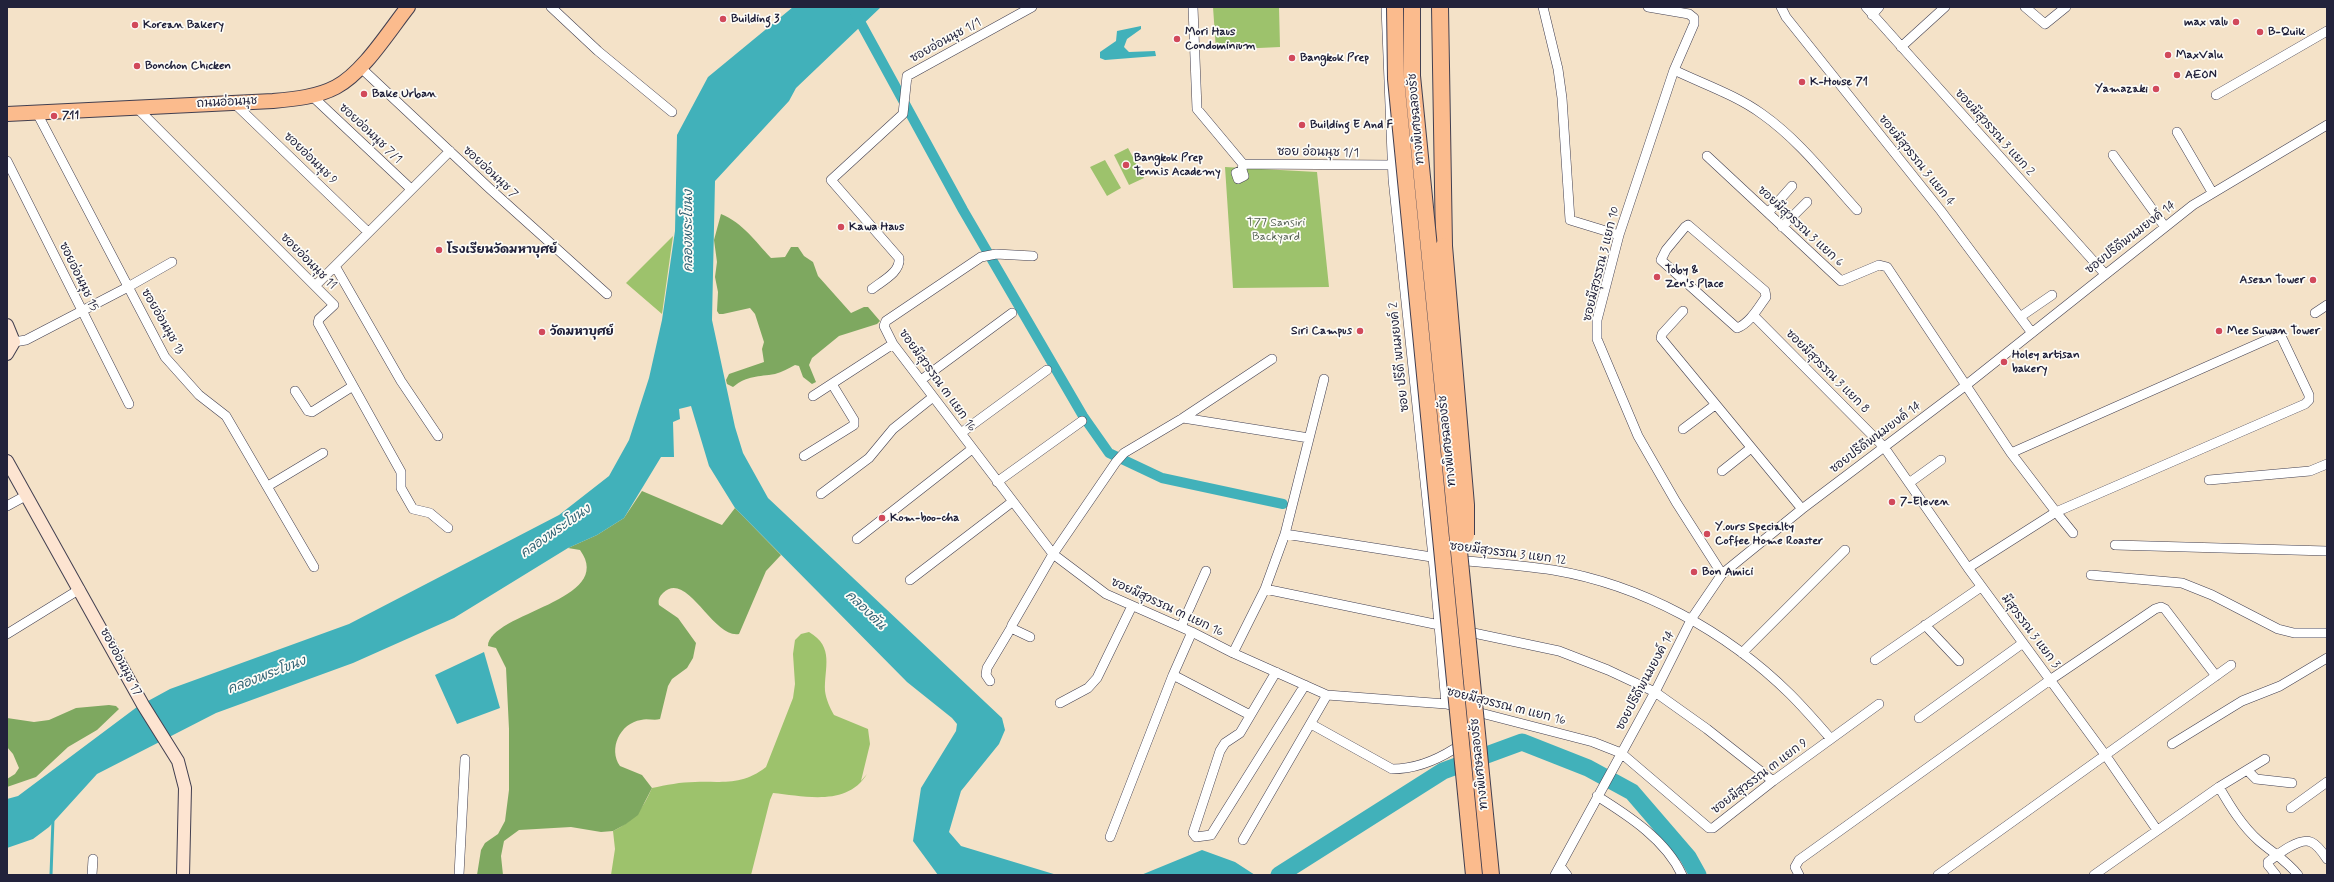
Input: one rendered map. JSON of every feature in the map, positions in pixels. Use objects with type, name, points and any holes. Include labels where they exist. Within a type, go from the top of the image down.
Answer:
[{"type":"highway","name":"ทางพิเศษฉลองรัช","points":[[1395,7],[1396,79],[1474,875]]},
{"type":"highway","name":"ทางพิเศษฉลองรัช","points":[[1412,7],[1412,76],[1491,875]]},
{"type":"highway","points":[[1440,7],[1444,246],[1466,505],[1466,634]]},
{"type":"main road","name":"ถนนอ่อนนุช","points":[[7,106],[308,88],[333,80],[354,61],[397,7]]},
{"type":"main road","name":"ถนนอ่อนนุช","points":[[7,114],[234,103],[312,96],[337,87],[360,67],[408,7]]},
{"type":"street","points":[[551,7],[598,51],[672,112]]},
{"type":"street","name":"ซอยอ่อนนุช 1/1","points":[[872,289],[897,270],[900,264],[899,258],[831,180],[902,117],[904,112],[906,78],[914,72],[1032,7]]},
{"type":"street","name":"ซอย อ่อนนุช 1/1","points":[[1193,7],[1197,110],[1242,167],[1393,165]]},
{"type":"street","name":"ซอย ปรีดี พนมยงค์ 2","points":[[1386,7],[1393,165],[1434,557],[1438,625],[1446,704]]},
{"type":"street","points":[[1543,7],[1558,70],[1562,98],[1569,215],[1572,222],[1619,235]]},
{"type":"street","name":"ซอยมีสุวรรณ 3 แยก 10","points":[[1648,7],[1689,14],[1694,18],[1694,24],[1674,70],[1619,235],[1597,320],[1597,339],[1638,436],[1676,502],[1722,574]]},
{"type":"street","name":"ซอยมีสุวรรณ 3 แยก 4","points":[[1781,7],[1786,17],[1941,211],[2032,333]]},
{"type":"street","points":[[1869,11],[1879,7]]},
{"type":"street","points":[[1901,47],[1945,7]]},
{"type":"street","points":[[2025,7],[2045,24],[2050,23],[2066,7]]},
{"type":"street","name":"ซอยมีสุวรรณ 3 แยก 2","points":[[1869,11],[2105,274]]},
{"type":"street","points":[[2216,95],[2327,31]]},
{"type":"street","name":"ซอยอ่อนนุช 7","points":[[360,67],[450,152],[607,294]]},
{"type":"street","points":[[1674,70],[1745,103],[1762,114],[1793,140],[1857,210]]},
{"type":"street","name":"ซอยอ่อนนุช 7/1","points":[[312,96],[411,189]]},
{"type":"street","name":"ซอยอ่อนนุช 9","points":[[234,103],[368,232]]},
{"type":"street","name":"ซอยอ่อนนุช 11","points":[[137,108],[334,305],[319,319],[318,323],[401,472],[401,488],[413,509],[430,513],[448,528]]},
{"type":"street","name":"ซอยอ่อนนุช 13","points":[[37,113],[165,357],[199,395],[226,416],[314,567]]},
{"type":"street","name":"ซอยปรีดีพนมยงค์ 14","points":[[1556,875],[1597,796],[1655,692],[1692,618],[1722,574],[1802,509],[1965,386],[2105,274],[2212,192],[2327,125]]},
{"type":"street","points":[[2177,132],[2212,192]]},
{"type":"street","points":[[315,286],[411,189],[450,152]]},
{"type":"street","points":[[2113,155],[2165,227]]},
{"type":"street","name":"ซอยมีสุวรรณ 3 แยก 6","points":[[1708,156],[1782,227],[1841,280],[1879,265],[1887,267],[1965,386]]},
{"type":"street","name":"ซอยอ่อนนุช 15","points":[[7,161],[128,404]]},
{"type":"street","points":[[1768,213],[1792,186]]},
{"type":"street","points":[[1782,227],[1807,202]]},
{"type":"street","points":[[1685,227],[1692,227],[1765,291],[1766,297],[1753,315],[1737,328],[1662,262],[1662,256],[1685,227]]},
{"type":"street","name":"ซอยมีสุวรรณ ๓ แยก 16","points":[[1033,256],[996,254],[981,258],[886,321],[884,327],[894,344],[933,397],[1053,554],[1106,594],[1327,695],[1446,704],[1555,731],[1621,753]]},
{"type":"street","points":[[14,342],[26,340],[128,287],[172,262]]},
{"type":"street","points":[[335,266],[400,381],[438,436]]},
{"type":"street","points":[[2020,317],[2052,294]]},
{"type":"street","points":[[2315,313],[2327,305]]},
{"type":"street","points":[[1683,311],[1662,334],[1661,338],[1802,509]]},
{"type":"street","points":[[921,380],[1012,313]]},
{"type":"street","name":"ซอยมีสุวรรณ 3 แยก 8","points":[[1753,315],[1884,447]]},
{"type":"street","points":[[7,326],[14,342]]},
{"type":"street","points":[[1968,568],[2056,512],[2305,404],[2309,400],[2309,395],[2280,334],[2011,453]]},
{"type":"street","points":[[7,354],[14,342]]},
{"type":"street","points":[[813,396],[894,344]]},
{"type":"street","points":[[990,682],[986,675],[987,668],[1053,554],[1116,462],[1124,453],[1183,418],[1272,359]]},
{"type":"street","points":[[960,433],[1047,370]]},
{"type":"street","points":[[1233,653],[1265,589],[1285,534],[1324,379]]},
{"type":"street","points":[[804,456],[854,425],[854,420],[832,384]]},
{"type":"street","points":[[295,392],[308,411],[312,412],[353,386]]},
{"type":"street","points":[[1965,386],[2011,453],[2073,533]]},
{"type":"street","points":[[821,494],[869,458],[892,429],[933,397]]},
{"type":"street","points":[[1683,429],[1715,405]]},
{"type":"street","points":[[1183,418],[1309,438]]},
{"type":"street","points":[[997,482],[1082,421]]},
{"type":"street","name":"มีสุวรรณ 3 แยก 3","points":[[1884,447],[1981,587],[2106,756],[2157,830]]},
{"type":"street","points":[[1722,471],[1751,448]]},
{"type":"street","points":[[857,539],[972,449]]},
{"type":"street","points":[[268,486],[323,453]]},
{"type":"street","points":[[1909,483],[1941,460]]},
{"type":"street","points":[[2209,480],[2310,471],[2327,464]]},
{"type":"street","name":"ซอยอ่อนนุช 17","points":[[8,465],[27,495],[80,589],[129,680],[178,761],[185,788],[183,875]]},
{"type":"street","points":[[7,506],[27,495]]},
{"type":"street","points":[[910,580],[1012,502]]},
{"type":"street","name":"ซอยมีสุวรรณ 3 แยก 12","points":[[1285,534],[1434,557],[1553,570],[1599,581],[1637,594],[1692,618],[1742,652],[1790,694],[1831,739]]},
{"type":"street","points":[[2115,545],[2327,551]]},
{"type":"street","points":[[1742,652],[1845,550]]},
{"type":"street","points":[[1181,627],[1206,571]]},
{"type":"street","points":[[2091,575],[2182,583],[2212,595],[2278,629],[2294,633],[2327,632]]},
{"type":"street","points":[[1875,660],[1981,587]]},
{"type":"street","points":[[7,634],[80,589]]},
{"type":"street","points":[[1265,589],[1559,651],[1608,670],[1655,692],[1707,729],[1773,781]]},
{"type":"street","points":[[1060,703],[1088,688],[1097,678],[1132,606]]},
{"type":"street","points":[[1799,875],[1795,867],[1799,860],[2050,680],[2161,607],[2165,609],[2216,676]]},
{"type":"street","points":[[1925,625],[1959,661]]},
{"type":"street","points":[[1010,628],[1030,637]]},
{"type":"street","points":[[1110,837],[1173,675],[1192,632]]},
{"type":"street","points":[[1919,718],[2023,643]]},
{"type":"street","points":[[2172,744],[2242,702],[2280,686],[2327,658]]},
{"type":"street","points":[[1938,875],[2232,665]]},
{"type":"street","points":[[1276,672],[1240,733],[1225,743],[1220,751],[1193,833],[1196,837],[1211,835],[1305,685]]},
{"type":"street","points":[[1173,675],[1250,715]]},
{"type":"street","points":[[1243,840],[1327,695]]},
{"type":"street","name":"ซอยมีสุวรรณ ๓ แยก 9","points":[[1621,753],[1709,828],[1713,828],[1773,781],[1879,704]]},
{"type":"street","points":[[1311,724],[1392,769],[1403,769],[1436,760],[1454,749]]},
{"type":"street","points":[[459,875],[465,759]]},
{"type":"street","points":[[2094,875],[2219,787],[2265,759]]},
{"type":"street","points":[[2247,770],[2256,779],[2292,783]]},
{"type":"street","points":[[2291,808],[2327,782]]},
{"type":"street","points":[[2219,787],[2234,811],[2252,833],[2278,854],[2298,875]]},
{"type":"street","points":[[1597,796],[1631,817],[1651,835],[1678,866],[1682,875]]},
{"type":"street","points":[[2276,875],[2268,865],[2268,862],[2278,854],[2296,844],[2309,841],[2327,858]]},
{"type":"street","points":[[92,875],[93,859]]},
{"type":"street","points":[[1560,866],[1567,875]]},
{"type":"green space","points":[[1213,7],[1279,7],[1280,47],[1216,50]]},
{"type":"green space","points":[[1128,148],[1144,178],[1129,185],[1114,155]]},
{"type":"green space","points":[[1105,160],[1121,188],[1107,196],[1090,167]]},
{"type":"green space","name":"T77 Sansiri Backyard","points":[[1225,167],[1317,172],[1329,287],[1233,288]]},
{"type":"green space","points":[[721,214],[742,227],[771,258],[785,257],[791,247],[798,247],[804,256],[813,262],[818,276],[851,313],[864,307],[868,307],[880,321],[877,324],[839,336],[812,358],[809,365],[816,382],[812,384],[803,377],[799,366],[795,365],[775,374],[748,378],[733,387],[727,384],[726,380],[729,374],[764,362],[762,349],[764,342],[755,314],[750,308],[723,314],[719,314],[717,311],[718,292],[715,277],[717,262],[714,240]]},
{"type":"green space","points":[[673,236],[662,314],[626,283]]},
{"type":"green space","points":[[642,491],[722,525],[735,508],[781,555],[766,571],[739,634],[729,633],[710,617],[691,597],[681,590],[672,588],[663,593],[660,597],[659,605],[678,618],[696,643],[693,658],[687,668],[672,679],[668,686],[660,719],[643,719],[634,722],[622,731],[618,738],[615,752],[620,766],[642,775],[652,788],[638,815],[613,831],[601,832],[571,827],[519,830],[504,841],[501,856],[503,875],[477,875],[481,850],[485,843],[498,834],[505,821],[509,790],[509,729],[506,668],[496,648],[488,646],[494,634],[508,624],[568,594],[582,582],[587,567],[580,550],[568,548],[597,535],[624,518]]},
{"type":"green space","points":[[809,632],[822,644],[826,658],[826,697],[834,715],[868,729],[870,744],[861,781],[848,791],[837,795],[824,797],[773,793],[751,875],[611,875],[615,849],[613,831],[627,823],[637,814],[652,788],[695,782],[723,782],[740,780],[757,773],[766,767],[793,698],[795,684],[793,654],[795,640],[801,634]]},
{"type":"green space","points":[[109,705],[116,706],[119,709],[97,730],[68,747],[36,777],[7,787],[7,779],[15,774],[19,768],[13,754],[7,747],[7,718],[34,722],[49,720],[76,708]]},
{"type":"water","points":[[793,7],[881,7],[796,88],[789,101],[715,181],[712,320],[735,427],[743,453],[768,498],[1002,718],[1005,730],[999,744],[961,791],[949,832],[961,846],[1057,875],[938,875],[913,841],[921,788],[956,731],[957,724],[952,718],[907,682],[735,508],[709,466],[691,406],[679,409],[680,419],[673,422],[674,457],[661,457],[624,518],[597,535],[568,548],[454,618],[353,663],[216,713],[97,774],[49,827],[33,839],[7,848],[7,799],[18,796],[137,707],[170,689],[349,624],[559,515],[609,476],[629,440],[649,378],[662,320],[675,231],[677,135],[708,77]]},
{"type":"water","points":[[1141,26],[1141,29],[1127,39],[1124,47],[1129,52],[1155,51],[1156,56],[1105,60],[1100,58],[1100,52],[1116,41],[1117,31]]},
{"type":"water","points":[[484,652],[500,708],[457,724],[435,675]]},
{"type":"water","points":[[1202,850],[1235,862],[1255,875],[1141,875]]},
{"type":"waterway","points":[[852,7],[963,210],[1083,416],[1109,453],[1162,478],[1283,504]]},
{"type":"waterway","points":[[1279,875],[1443,771],[1522,742],[1588,768],[1632,792],[1688,857],[1698,875]]},
{"type":"waterway","points":[[51,875],[53,819]]},
{"type":"place","name":"Building 3","points":[[723,19]]},
{"type":"place","name":"max valu","points":[[2236,22]]},
{"type":"place","name":"Korean Bakery","points":[[135,25]]},
{"type":"place","name":"B-Quik","points":[[2260,32]]},
{"type":"place","name":"Mori Haus Condominium","points":[[1177,39]]},
{"type":"place","name":"MaxValu","points":[[2168,55]]},
{"type":"place","name":"Bangkok Prep","points":[[1292,58]]},
{"type":"place","name":"Bonchon Chicken","points":[[137,66]]},
{"type":"place","name":"AEON","points":[[2177,75]]},
{"type":"place","name":"K-House 71","points":[[1802,82]]},
{"type":"place","name":"Yamazaki","points":[[2156,89]]},
{"type":"place","name":"Bake Urban","points":[[364,94]]},
{"type":"place","name":"711","points":[[54,116]]},
{"type":"place","name":"Building E And F","points":[[1302,125]]},
{"type":"place","name":"Bangkok Prep Tennis Academy","points":[[1126,165]]},
{"type":"place","name":"Kawa Haus","points":[[841,227]]},
{"type":"place","name":"โรงเรียนวัดมหาบุศย์","points":[[439,250]]},
{"type":"place","name":"Toby & Zen's Place","points":[[1657,277]]},
{"type":"place","name":"Asean Tower","points":[[2313,280]]},
{"type":"place","name":"Siri Campus","points":[[1360,331]]},
{"type":"place","name":"Mee Suwan Tower","points":[[2219,331]]},
{"type":"place","name":"วัดมหาบุศย์","points":[[542,332]]},
{"type":"place","name":"Holey artisan bakery","points":[[2004,362]]},
{"type":"place","name":"7-Eleven","points":[[1892,502]]},
{"type":"place","name":"Kom-boo-cha","points":[[882,518]]},
{"type":"place","name":"Y.ours Specialty Coffee Home Roaster","points":[[1707,534]]},
{"type":"place","name":"Bon Amici","points":[[1694,572]]},
{"type":"water label","name":"คลองพระโขนง","points":[[689,231]]},
{"type":"water label","name":"คลองพระโขนง","points":[[556,532]]},
{"type":"water label","name":"คลองตัน","points":[[865,611]]},
{"type":"water label","name":"คลองพระโขนง","points":[[267,676]]}]
